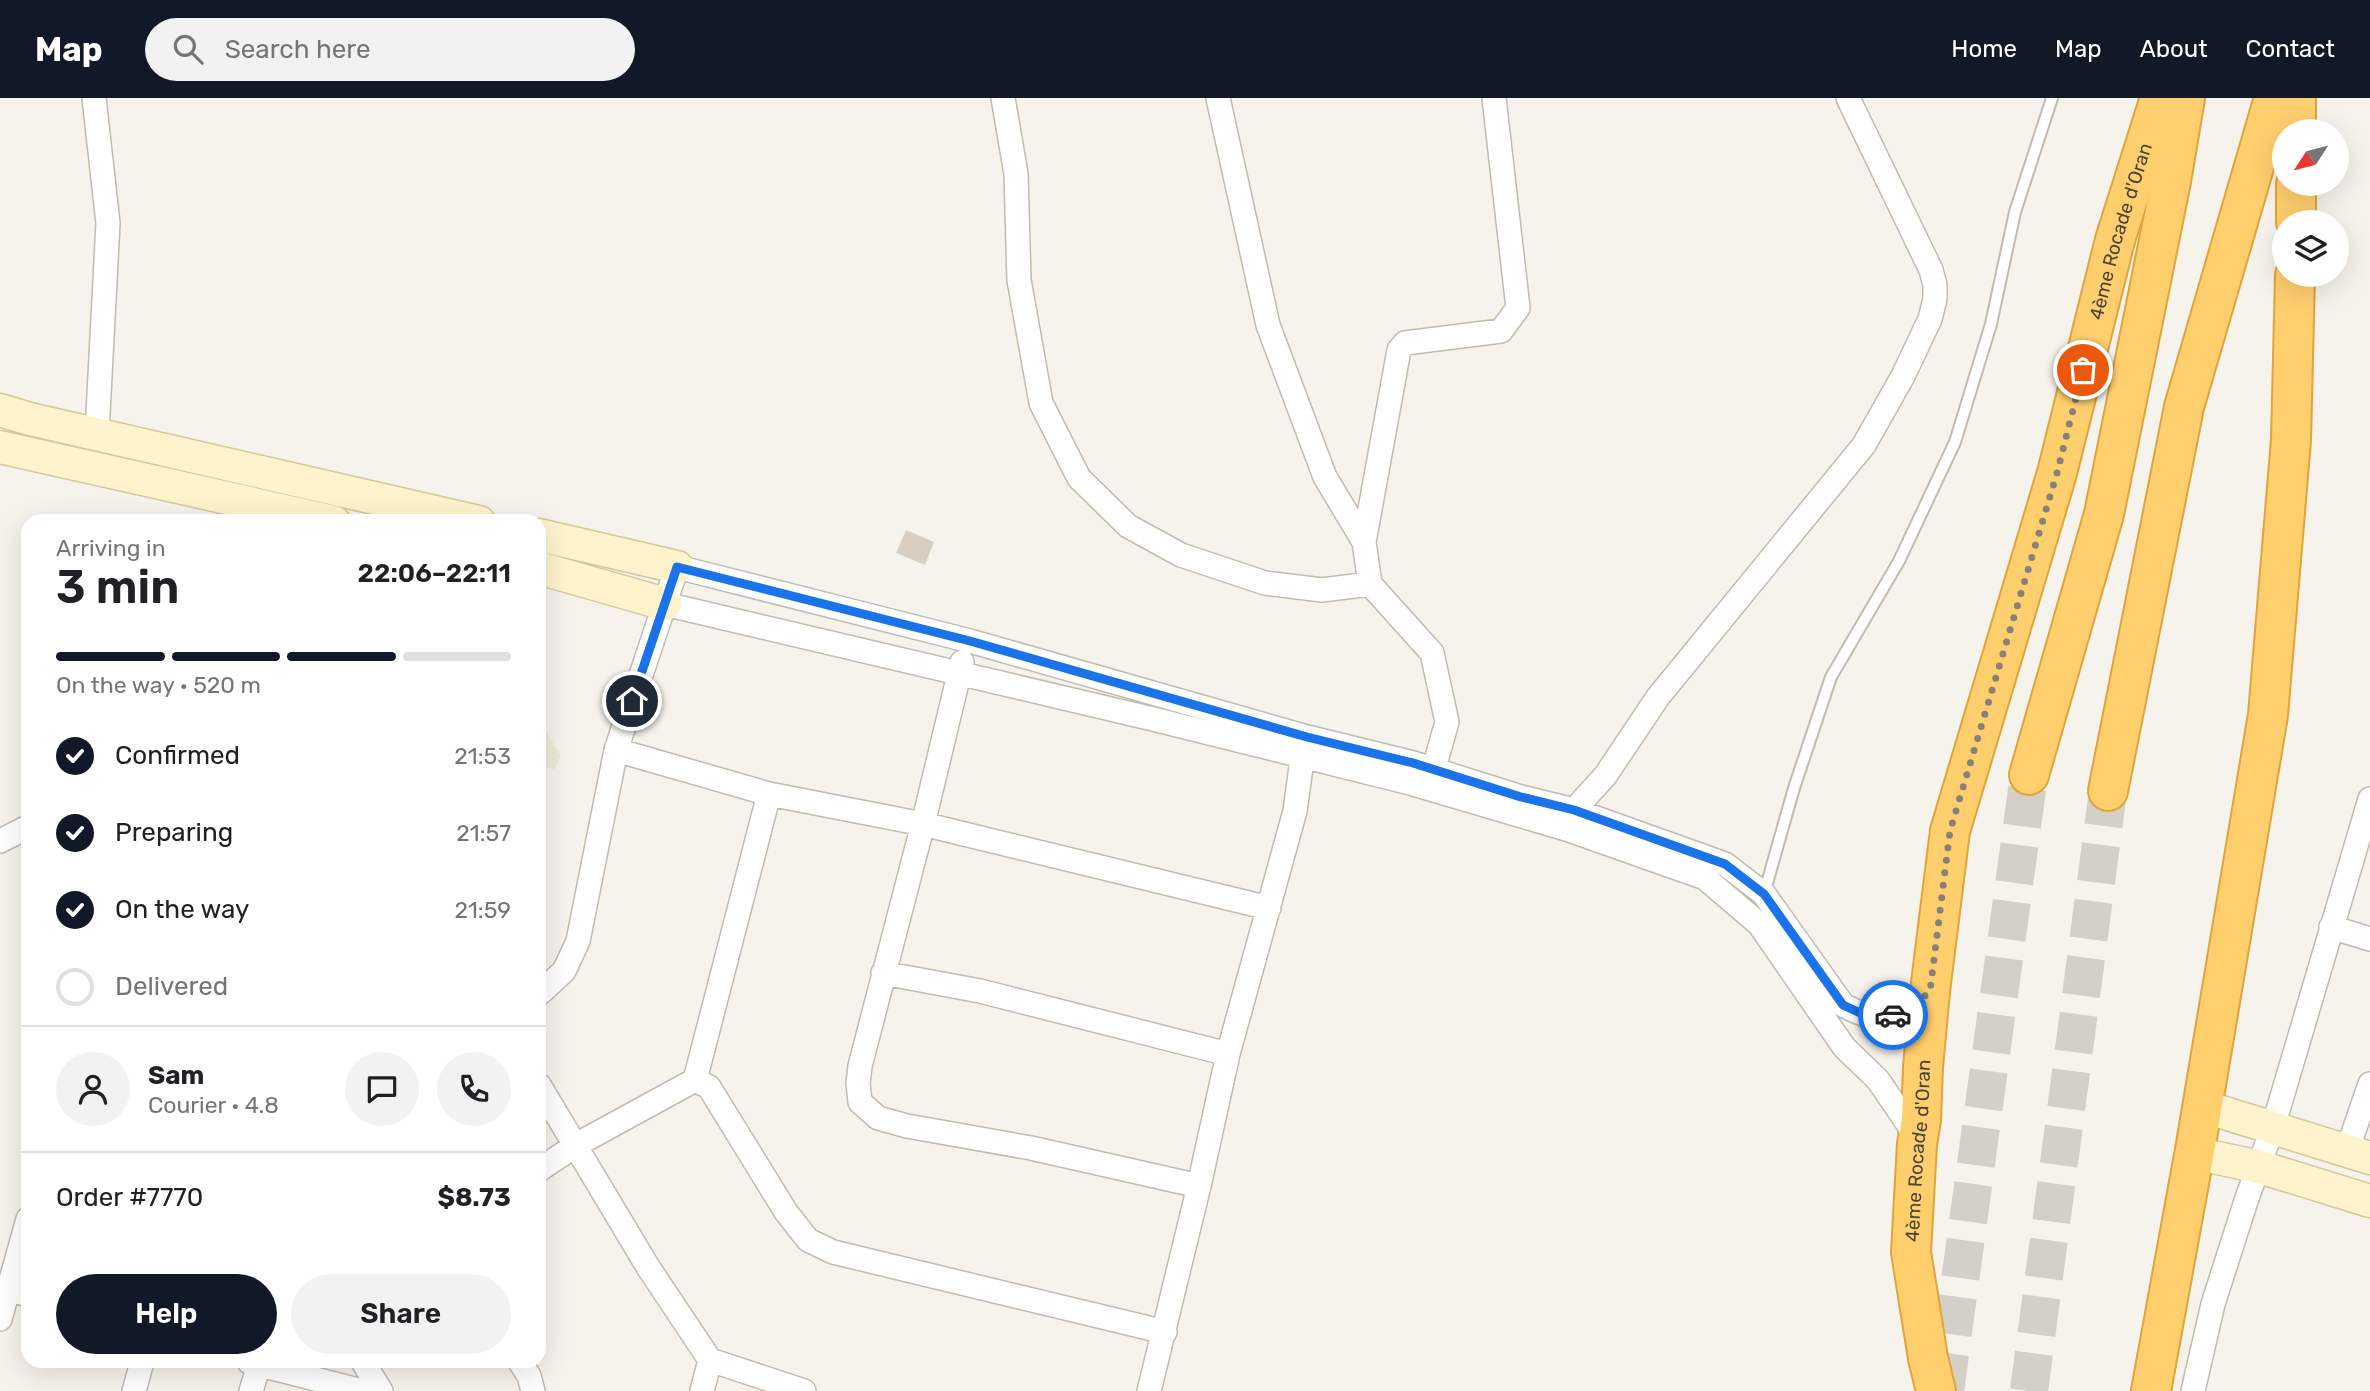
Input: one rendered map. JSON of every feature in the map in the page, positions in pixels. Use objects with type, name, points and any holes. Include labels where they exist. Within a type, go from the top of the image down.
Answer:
[{"type":"highway","name":"4ème Rocade d'Oran","points":[[1936,1391],[1911,1252],[1930,991],[1950,831],[2057,473],[2115,240],[2161,98]]},
{"type":"highway","points":[[2029,775],[2104,514],[2171,181],[2185,98]]},
{"type":"highway","points":[[2108,791],[2185,407],[2274,98]]},
{"type":"highway","points":[[2296,98],[2296,119]]},
{"type":"highway","points":[[2151,1391],[2268,715],[2291,440],[2295,287]]},
{"type":"main road","points":[[0,410],[445,514]]},
{"type":"main road","points":[[0,447],[296,514]]},
{"type":"main road","points":[[546,537],[677,567]]},
{"type":"main road","points":[[546,570],[665,604]]},
{"type":"main road","points":[[2202,1106],[2358,1155]]},
{"type":"main road","points":[[2194,1153],[2260,1167],[2370,1201]]},
{"type":"street","points":[[94,98],[108,223],[97,433]]},
{"type":"street","points":[[1003,98],[1016,174],[1019,280],[1041,402],[1079,478],[1128,526],[1181,555],[1265,583],[1322,590],[1370,584]]},
{"type":"street","points":[[1218,98],[1268,325],[1325,477],[1364,542]]},
{"type":"street","points":[[1431,779],[1447,722],[1432,653],[1370,584],[1364,542],[1399,350],[1405,343],[1501,331],[1518,308],[1494,98]]},
{"type":"street","points":[[1574,810],[1605,776],[1658,697],[1864,445],[1903,376],[1930,319],[1935,299],[1931,270],[1848,98]]},
{"type":"street","points":[[546,988],[564,971],[578,941],[616,750],[677,567],[970,641],[1304,747],[1431,779],[1574,810],[1725,864],[1769,900],[1843,1005],[1855,1012],[1884,1019],[1916,1004],[1930,991]]},
{"type":"street","points":[[665,604],[1153,719],[1304,747]]},
{"type":"street","points":[[970,641],[957,674],[923,824],[883,973],[858,1083],[860,1102],[878,1118],[906,1126],[1031,1148],[1199,1186]]},
{"type":"street","points":[[1149,1391],[1165,1332],[1228,1054],[1295,811],[1304,747]]},
{"type":"street","points":[[616,750],[769,794],[923,824],[1269,908]]},
{"type":"street","points":[[1431,779],[1705,878],[1759,924],[1844,1047],[1878,1080],[1908,1124],[1917,1144]]},
{"type":"street","points":[[546,1165],[576,1145],[695,1080],[769,794]]},
{"type":"street","points":[[2193,1391],[2213,1304],[2273,1128],[2331,928],[2363,851],[2370,799]]},
{"type":"street","points":[[0,841],[21,830]]},
{"type":"street","points":[[1759,924],[1769,900]]},
{"type":"street","points":[[2331,928],[2370,939]]},
{"type":"street","points":[[883,973],[980,991],[1228,1054]]},
{"type":"street","points":[[695,1080],[709,1087],[786,1212],[808,1241],[833,1252],[1165,1332]]},
{"type":"street","points":[[2358,1155],[2370,1084]]},
{"type":"street","points":[[546,1096],[648,1267],[710,1360],[804,1391]]},
{"type":"street","points":[[0,1319],[12,1291],[21,1250]]},
{"type":"street","points":[[702,1391],[710,1360]]},
{"type":"street","points":[[134,1391],[140,1368]]},
{"type":"street","points":[[251,1391],[255,1368]]},
{"type":"street","points":[[278,1368],[362,1391]]},
{"type":"street","points":[[367,1368],[381,1391]]},
{"type":"street","points":[[524,1368],[533,1391]]},
{"type":"lane","points":[[1769,900],[1794,788],[1830,677],[1899,561],[1955,442],[1991,324],[2015,212],[2052,98]]},
{"type":"shaded area","points":[[546,731],[561,756],[555,769],[546,768]]},
{"type":"building","points":[[906,530],[934,542],[925,565],[896,553]]},
{"type":"tunnel","points":[[1945,1391],[2029,775]]},
{"type":"tunnel","points":[[2029,1391],[2108,791]]},
{"type":"way so far","points":[[1893,1015],[1916,1004],[1930,991],[1950,831],[2057,473],[2083,370]]},
{"type":"route","points":[[632,701],[677,567],[970,641],[1307,737],[1413,763],[1521,797],[1574,810],[1725,864],[1764,894],[1843,1005],[1869,1017],[1884,1019],[1893,1015]]}]
